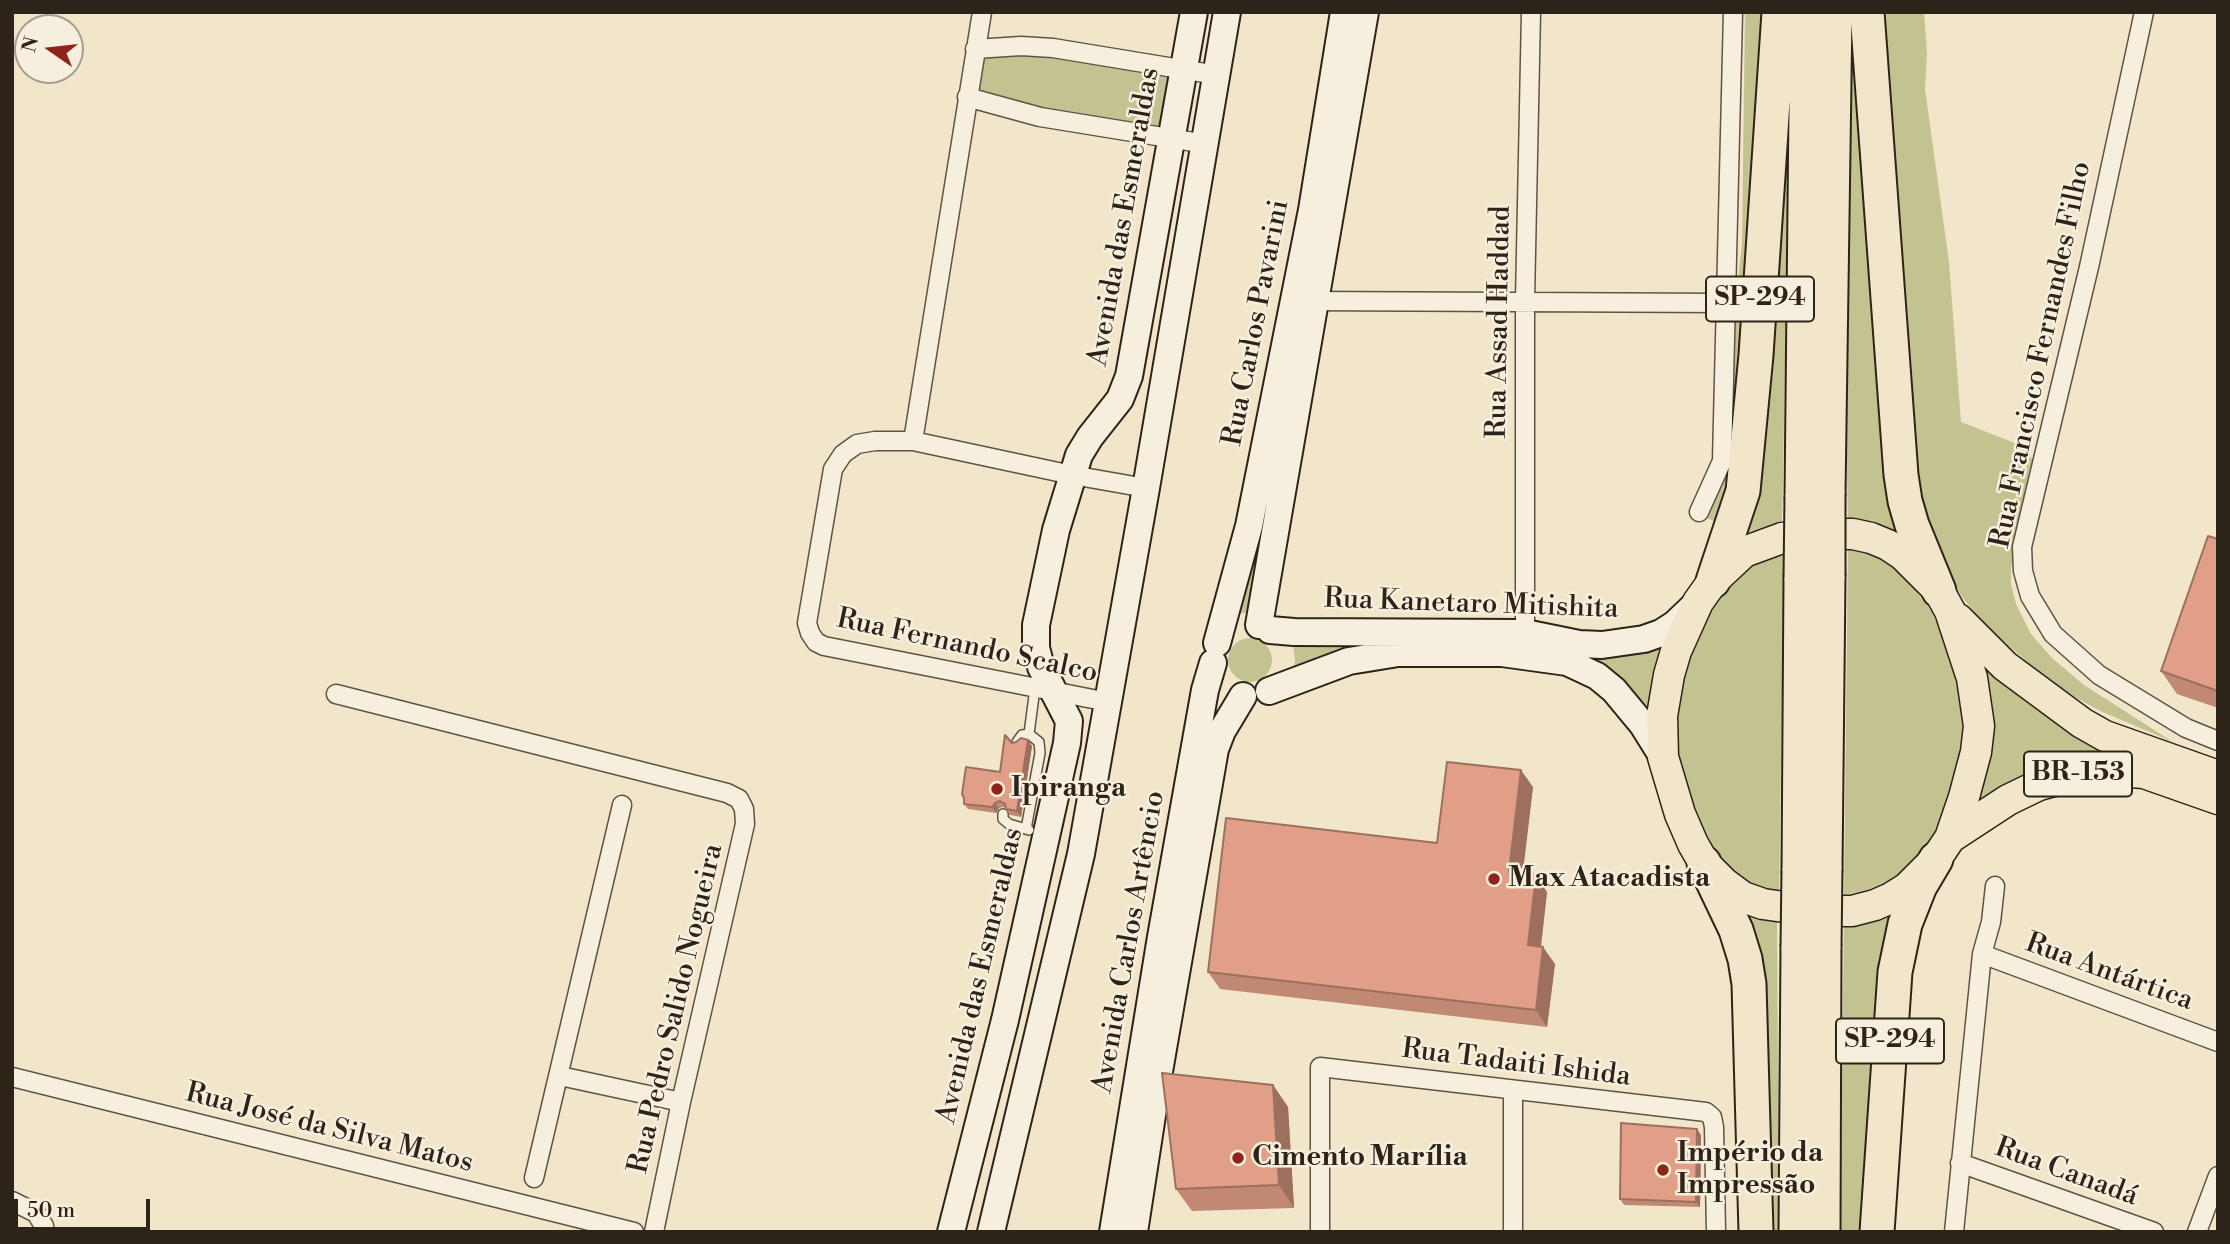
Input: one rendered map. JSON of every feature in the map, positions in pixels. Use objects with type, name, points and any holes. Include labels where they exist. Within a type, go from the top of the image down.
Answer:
[{"type":"highway","name":"SP-294","points":[[1705,591],[1743,491],[1758,329],[1779,12]]},
{"type":"highway","name":"SP-294","points":[[1796,1232],[1811,947],[1812,870],[1815,495],[1807,12]]},
{"type":"highway","name":"SP-294","points":[[1815,495],[1835,12]]},
{"type":"highway","points":[[1867,12],[1901,475],[1912,525],[1945,601]]},
{"type":"highway","points":[[1756,1232],[1749,985],[1745,959],[1736,930],[1680,814],[1663,757],[1662,716],[1676,651],[1705,591],[1744,552],[1782,538],[1814,534],[1853,534],[1871,538],[1903,555],[1945,601]]},
{"type":"highway","name":"BR-153","points":[[1945,601],[2005,666],[2082,723],[2105,736],[2218,776]]},
{"type":"highway","name":"BR-153","points":[[1943,848],[1972,773],[1979,726],[1972,678],[1945,601]]},
{"type":"highway","name":"BR-153","points":[[1704,863],[1743,897],[1763,904],[1812,911],[1852,911],[1875,905],[1907,888],[1943,848],[2008,800],[2039,785],[2088,772],[2144,773],[2218,799]]},
{"type":"highway","name":"SP-294","points":[[1877,1232],[1895,972],[1905,924],[1920,886],[1943,848]]},
{"type":"highway","name":"SP-294","points":[[1811,947],[1823,1232]]},
{"type":"main road","name":"Avenida das Esmeraldas","points":[[951,1232],[1005,1020],[1037,832],[1067,743],[1069,721],[1062,705],[1044,690],[1036,648],[1036,625],[1056,530],[1079,455],[1120,400],[1129,376],[1194,12]]},
{"type":"main road","points":[[990,1232],[1081,854],[1227,12]]},
{"type":"main road","name":"Rua Carlos Pavarini","points":[[1304,301],[1312,211],[1344,12]]},
{"type":"main road","name":"Rua Carlos Pavarini","points":[[1215,653],[1262,528],[1304,301],[1365,12]]},
{"type":"main road","name":"Rua Carlos Pavarini","points":[[1262,528],[1265,627]]},
{"type":"main road","name":"Rua Kanetaro Mitishita","points":[[1265,627],[1307,632],[1525,633],[1579,644],[1623,643],[1661,633],[1675,624],[1705,591]]},
{"type":"main road","points":[[1247,624],[1265,627],[1279,638],[1284,649],[1284,672],[1269,691],[1261,695],[1244,696],[1232,692],[1216,675],[1215,653],[1225,633],[1235,626],[1247,624]]},
{"type":"main road","name":"Avenida Carlos Artêncio","points":[[1113,1232],[1166,910],[1205,690],[1215,653]]},
{"type":"main road","name":"Rua Kanetaro Mitishita","points":[[1269,691],[1349,661],[1398,653],[1502,653],[1567,662],[1597,676],[1614,690],[1643,725],[1663,757]]},
{"type":"main road","name":"Avenida Carlos Artêncio","points":[[1134,1232],[1215,749],[1244,696]]},
{"type":"street","points":[[982,12],[914,442],[1146,488]]},
{"type":"street","name":"Rua Assad Haddad","points":[[1525,633],[1525,300],[1531,12]]},
{"type":"street","points":[[1699,512],[1722,461],[1733,12]]},
{"type":"street","name":"Rua Francisco Fernandes Filho","points":[[2144,12],[2090,267],[2022,547],[2023,571],[2030,596],[2053,634],[2090,667],[2186,729],[2218,741]]},
{"type":"street","points":[[975,49],[1021,46],[1053,48],[1217,75]]},
{"type":"street","points":[[967,97],[1040,117],[1206,144]]},
{"type":"street","points":[[1304,301],[1727,303]]},
{"type":"street","name":"Rua Fernando Scalco","points":[[914,442],[875,441],[857,444],[842,453],[833,469],[807,623],[816,642],[824,646],[1108,702]]},
{"type":"street","name":"Rua Pedro Salido Nogueira","points":[[336,694],[727,793],[739,799],[744,809],[746,824],[681,1102],[654,1232]]},
{"type":"street","points":[[534,1178],[622,804]]},
{"type":"street","points":[[1954,1232],[1982,954],[1991,922],[1995,886]]},
{"type":"street","name":"Rua Antártica","points":[[1982,954],[2218,1042]]},
{"type":"street","name":"Rua Tadaiti Ishida","points":[[1320,1232],[1320,1067],[1706,1112],[1712,1117],[1714,1127],[1716,1232]]},
{"type":"street","points":[[560,1076],[681,1102]]},
{"type":"street","name":"Rua José da Silva Matos","points":[[12,1077],[634,1232]]},
{"type":"street","points":[[1513,1091],[1513,1232]]},
{"type":"street","name":"Rua Canadá","points":[[1960,1163],[2154,1232]]},
{"type":"street","points":[[2197,1232],[2218,1176]]},
{"type":"street","points":[[12,1201],[36,1213],[45,1232]]},
{"type":"lane","points":[[1030,734],[1044,690]]},
{"type":"lane","points":[[1003,814],[1003,819],[1009,824],[1037,832],[1039,742],[1030,734],[1022,735],[1017,742]]},
{"type":"shaded area","points":[[1745,12],[1768,12],[1756,239],[1724,526],[1705,517],[1742,244]]},
{"type":"shaded area","points":[[1853,12],[1904,538],[1848,523],[1844,334]]},
{"type":"shaded area","points":[[1875,12],[1924,12],[1927,53],[1925,89],[1949,262],[1961,422],[2020,445],[2033,460],[2011,568],[2011,584],[2016,604],[2031,634],[2052,658],[2084,685],[2173,742],[2098,710],[2063,690],[2026,661],[1984,624],[1962,597],[1932,540],[1914,481]]},
{"type":"shaded area","points":[[1789,42],[1782,521],[1746,533]]},
{"type":"shaded area","points":[[975,49],[1184,68],[1171,140],[967,97]]},
{"type":"shaded area","points":[[1784,546],[1779,902],[1756,894],[1716,858],[1692,815],[1673,734],[1682,661],[1730,574]]},
{"type":"shaded area","points":[[1848,546],[1868,550],[1901,571],[1932,612],[1957,673],[1963,701],[1964,735],[1960,768],[1937,831],[1927,846],[1898,877],[1883,886],[1844,895]]},
{"type":"shaded area","points":[[1253,551],[1261,552],[1250,613],[1238,613]]},
{"type":"shaded area","points":[[1250,638],[1259,639],[1266,644],[1271,651],[1271,669],[1266,676],[1259,681],[1250,682],[1241,681],[1234,676],[1229,669],[1228,660],[1229,651],[1234,644],[1241,639]]},
{"type":"shaded area","points":[[1293,641],[1404,641],[1293,671]]},
{"type":"shaded area","points":[[1671,641],[1652,722],[1569,651],[1606,656],[1626,655],[1658,648]]},
{"type":"shaded area","points":[[1974,646],[2134,756],[1974,812]]},
{"type":"shaded area","points":[[1899,905],[1884,941],[1881,956],[1861,1232],[1840,1232],[1844,919]]},
{"type":"shaded area","points":[[1747,913],[1777,920],[1779,1232],[1770,1232],[1759,956]]},
{"type":"building","points":[[2208,536],[2218,539],[2218,691],[2161,671]]},
{"type":"building","name":"Ipiranga","points":[[1005,735],[1012,743],[1021,738],[1028,740],[1017,811],[1006,809],[1005,804],[1000,801],[992,807],[964,804],[962,794],[966,767],[1000,772]]},
{"type":"building","points":[[1447,762],[1521,770],[1509,872],[1536,875],[1528,945],[1543,947],[1536,1010],[1208,972],[1226,818],[1437,843]]},
{"type":"building","name":"Cimento Marília","points":[[1162,1073],[1273,1085],[1279,1185],[1176,1189]]},
{"type":"building","name":"Império da Impressão","points":[[1621,1123],[1697,1129],[1696,1202],[1620,1199]]},
{"type":"place","name":"Ipiranga","points":[[997,789]]},
{"type":"place","name":"Max Atacadista","points":[[1494,879]]},
{"type":"place","name":"Cimento Marília","points":[[1238,1158]]},
{"type":"place","name":"Império da Impressão","points":[[1663,1170]]}]
